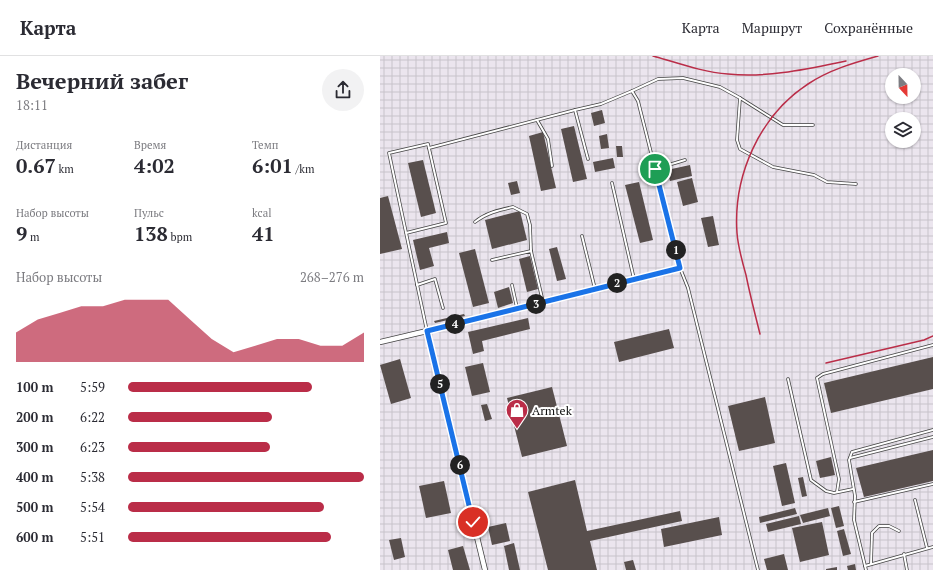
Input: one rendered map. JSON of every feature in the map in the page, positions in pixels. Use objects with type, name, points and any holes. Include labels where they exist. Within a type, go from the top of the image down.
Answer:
[{"type":"street","points":[[380,342],[427,331],[485,570]]},
{"type":"lane","points":[[429,148],[601,104],[658,79],[682,78],[720,87],[783,125],[813,125]]},
{"type":"lane","points":[[632,91],[638,101],[680,268],[688,288],[758,570]]},
{"type":"lane","points":[[740,98],[737,140],[740,149],[773,167],[814,175],[827,182],[856,184]]},
{"type":"lane","points":[[575,110],[588,159]]},
{"type":"lane","points":[[537,120],[548,139],[552,166]]},
{"type":"lane","points":[[406,233],[446,223],[428,144],[389,153],[417,285],[427,331],[680,268]]},
{"type":"lane","points":[[655,169],[685,160]]},
{"type":"lane","points":[[612,184],[634,279]]},
{"type":"lane","points":[[475,222],[481,216],[513,207],[527,214],[530,225],[531,251],[543,302]]},
{"type":"lane","points":[[582,236],[595,289]]},
{"type":"lane","points":[[492,260],[531,251]]},
{"type":"lane","points":[[417,285],[435,279],[444,308]]},
{"type":"lane","points":[[512,285],[517,308]]},
{"type":"lane","points":[[837,492],[839,479],[817,378],[823,374],[933,345]]},
{"type":"lane","points":[[788,379],[811,480],[826,491],[837,492],[854,490]]},
{"type":"lane","points":[[866,570],[854,520],[854,490],[849,460],[852,452],[933,430]]},
{"type":"lane","points":[[850,458],[933,437]]},
{"type":"lane","points":[[854,502],[933,484]]},
{"type":"lane","points":[[915,500],[927,548]]},
{"type":"lane","points":[[871,564],[872,532],[879,526],[889,526],[899,530]]},
{"type":"lane","points":[[865,566],[933,547]]},
{"type":"lane","points":[[904,554],[907,570]]},
{"type":"shaded area","points":[[380,56],[933,56],[933,570],[380,570]]},
{"type":"building","points":[[602,110],[605,123],[594,126],[591,113]]},
{"type":"building","points":[[574,126],[587,179],[573,182],[561,129]]},
{"type":"building","points":[[543,132],[556,188],[541,191],[529,136]]},
{"type":"building","points":[[607,134],[609,148],[601,149],[599,136]]},
{"type":"building","points":[[616,146],[622,146],[623,157],[617,157]]},
{"type":"building","points":[[613,158],[615,168],[595,172],[593,162]]},
{"type":"building","points":[[423,160],[436,213],[421,217],[408,163]]},
{"type":"building","points":[[690,165],[692,176],[670,181],[667,170]]},
{"type":"building","points":[[692,178],[698,202],[683,206],[677,182]]},
{"type":"building","points":[[517,181],[520,193],[511,195],[508,183]]},
{"type":"building","points":[[639,182],[653,240],[640,243],[625,185]]},
{"type":"building","points":[[388,196],[402,249],[380,254],[380,198]]},
{"type":"building","points":[[520,211],[527,240],[492,249],[485,220]]},
{"type":"building","points":[[713,216],[719,245],[708,247],[701,218]]},
{"type":"building","points":[[447,232],[449,243],[429,248],[434,266],[420,270],[413,240]]},
{"type":"building","points":[[557,247],[566,279],[557,281],[549,249]]},
{"type":"building","points":[[475,249],[489,303],[473,307],[459,253]]},
{"type":"building","points":[[530,256],[538,289],[527,292],[519,259]]},
{"type":"building","points":[[509,287],[513,303],[498,308],[494,292]]},
{"type":"building","points":[[464,314],[465,316],[435,323],[434,321]]},
{"type":"building","points":[[528,318],[530,329],[482,341],[484,351],[473,354],[468,332]]},
{"type":"building","points":[[669,329],[674,348],[619,362],[614,342]]},
{"type":"building","points":[[933,357],[933,389],[831,413],[824,383]]},
{"type":"building","points":[[400,359],[411,398],[391,404],[380,365]]},
{"type":"building","points":[[483,363],[490,392],[472,396],[465,367]]},
{"type":"building","points":[[552,387],[567,446],[522,457],[507,398]]},
{"type":"building","points":[[765,397],[775,443],[739,451],[728,406]]},
{"type":"building","points":[[487,404],[492,419],[485,421],[481,405]]},
{"type":"building","points":[[933,450],[933,481],[864,497],[856,468]]},
{"type":"building","points":[[831,457],[835,475],[820,478],[816,461]]},
{"type":"building","points":[[786,463],[795,503],[782,506],[773,466]]},
{"type":"building","points":[[803,477],[807,496],[802,497],[798,478]]},
{"type":"building","points":[[575,480],[587,531],[680,511],[682,521],[590,541],[597,570],[548,570],[528,492]]},
{"type":"building","points":[[444,481],[451,513],[426,518],[419,486]]},
{"type":"building","points":[[839,506],[844,526],[836,528],[831,508]]},
{"type":"building","points":[[795,508],[797,514],[760,523],[759,517]]},
{"type":"building","points":[[828,508],[830,516],[803,523],[800,515]]},
{"type":"building","points":[[799,516],[801,524],[768,532],[766,524]]},
{"type":"building","points":[[719,517],[722,535],[664,547],[661,529]]},
{"type":"building","points":[[822,522],[829,555],[800,562],[792,528]]},
{"type":"building","points":[[506,523],[510,541],[492,545],[488,527]]},
{"type":"building","points":[[844,529],[851,554],[843,556],[837,531]]},
{"type":"building","points":[[401,538],[405,557],[394,560],[389,540]]},
{"type":"building","points":[[514,543],[520,570],[509,570],[504,546]]},
{"type":"building","points":[[463,546],[470,570],[453,570],[448,550]]},
{"type":"building","points":[[784,554],[788,570],[767,570],[764,559]]},
{"type":"building","points":[[633,560],[636,570],[626,570],[624,562]]},
{"type":"building","points":[[855,564],[856,570],[848,570],[847,566]]},
{"type":"building","points":[[837,567],[837,570],[826,570],[826,569]]},
{"type":"railway","points":[[653,56],[690,67],[728,74],[743,75],[773,74],[846,61]]},
{"type":"railway","points":[[760,334],[740,254],[737,233],[737,212],[740,190],[745,169],[753,149],[763,130],[776,113],[791,97],[808,84],[850,64],[878,56]]},
{"type":"railway","points":[[826,363],[924,340],[933,336]]},
{"type":"place","name":"Armtek","points":[[517,430]]},
{"type":"route","points":[[473,522],[427,331],[680,268],[655,169]]}]
